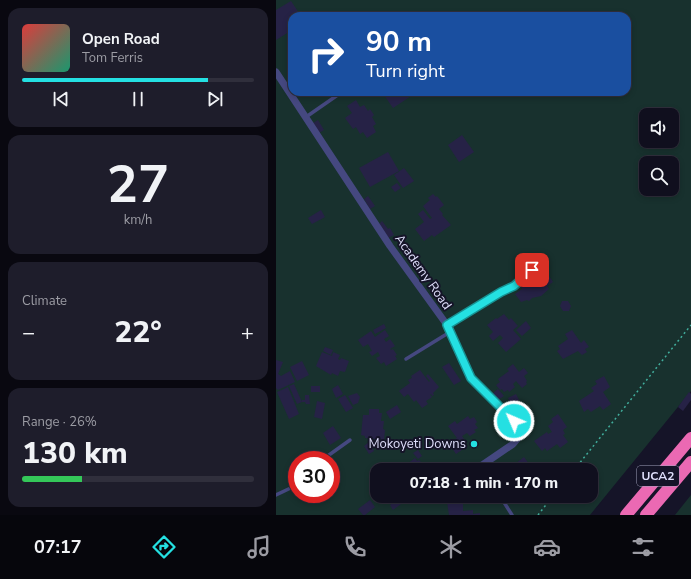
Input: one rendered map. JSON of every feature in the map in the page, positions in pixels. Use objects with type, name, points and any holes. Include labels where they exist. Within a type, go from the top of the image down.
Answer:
[{"type":"highway","name":"UCA2","points":[[626,515],[691,438]]},
{"type":"highway","name":"UCA2","points":[[646,515],[691,462]]},
{"type":"street","name":"Academy Road","points":[[276,72],[288,90]]},
{"type":"street","name":"Academy Road","points":[[292,96],[390,246],[449,328],[471,378],[514,421],[518,430],[518,438],[513,444],[486,463]]},
{"type":"lane","points":[[306,117],[336,96]]},
{"type":"lane","points":[[406,359],[501,292],[514,286],[532,270]]},
{"type":"lane","points":[[335,451],[350,440]]},
{"type":"lane","points":[[276,495],[288,489]]},
{"type":"lane","points":[[504,503],[512,515]]},
{"type":"path","points":[[580,463],[691,326]]},
{"type":"path","points":[[538,515],[547,503]]},
{"type":"green space","points":[[276,0],[691,0],[691,391],[590,515],[276,515]]},
{"type":"green space","points":[[691,495],[691,515],[675,515]]},
{"type":"building","points":[[291,1],[298,12],[288,12],[288,32],[276,40],[276,10]]},
{"type":"building","points":[[385,96],[411,96],[393,108]]},
{"type":"building","points":[[356,100],[360,107],[364,105],[368,111],[370,109],[374,115],[372,117],[376,124],[373,126],[376,132],[367,138],[363,132],[360,134],[356,127],[353,129],[345,118],[352,113],[347,106]]},
{"type":"building","points":[[318,120],[324,130],[319,133],[313,123]]},
{"type":"building","points":[[462,135],[474,152],[459,162],[448,145]]},
{"type":"building","points":[[388,152],[399,171],[370,187],[359,168]]},
{"type":"building","points":[[404,168],[414,181],[403,188],[394,175]]},
{"type":"building","points":[[397,183],[401,188],[395,192],[391,187]]},
{"type":"building","points":[[433,194],[436,197],[437,196],[444,205],[439,209],[451,225],[434,237],[432,235],[424,241],[415,229],[424,222],[418,214],[423,210],[430,219],[432,218],[423,206],[430,200],[428,198]]},
{"type":"building","points":[[368,196],[375,206],[370,209],[364,199]]},
{"type":"building","points":[[321,210],[325,217],[312,224],[308,218]]},
{"type":"building","points":[[382,221],[388,229],[390,228],[394,235],[388,238],[379,224]]},
{"type":"building","points":[[541,256],[545,262],[536,268],[532,262]]},
{"type":"building","points":[[542,270],[546,275],[544,276],[546,279],[549,276],[553,282],[547,286],[549,289],[541,296],[532,298],[529,301],[527,300],[521,302],[515,294],[522,289],[520,285],[525,282],[529,287],[534,282],[530,278]]},
{"type":"building","points":[[562,301],[568,301],[571,306],[569,311],[563,311],[560,306]]},
{"type":"building","points":[[504,314],[509,320],[511,318],[518,326],[513,330],[521,339],[506,352],[498,343],[503,338],[500,335],[493,341],[489,336],[493,332],[487,325]]},
{"type":"building","points":[[526,321],[531,328],[522,336],[516,330]]},
{"type":"building","points":[[384,324],[386,328],[375,334],[373,330]]},
{"type":"building","points":[[385,330],[389,336],[384,339],[386,342],[390,339],[395,346],[390,349],[393,349],[397,355],[395,356],[397,359],[386,366],[384,362],[381,364],[376,358],[380,356],[378,352],[372,356],[369,352],[372,351],[368,344],[363,347],[358,340],[371,331],[375,337]]},
{"type":"building","points":[[572,330],[581,343],[584,340],[589,347],[585,349],[587,352],[582,355],[578,351],[563,359],[557,351],[560,349],[558,346],[568,339],[565,334]]},
{"type":"building","points":[[325,347],[333,350],[331,355],[323,351]]},
{"type":"building","points":[[322,352],[332,356],[333,352],[340,355],[338,359],[340,360],[341,358],[349,361],[345,372],[340,371],[338,376],[332,373],[331,375],[316,366]]},
{"type":"building","points":[[276,360],[283,362],[278,374],[281,376],[290,371],[295,382],[278,390],[276,388]]},
{"type":"building","points":[[302,361],[309,375],[297,381],[290,367]]},
{"type":"building","points":[[449,363],[461,381],[454,385],[442,367]]},
{"type":"building","points":[[513,364],[519,372],[524,368],[528,373],[524,376],[527,384],[522,388],[516,381],[513,384],[515,387],[509,392],[508,390],[504,392],[496,385],[500,382],[498,379],[509,371],[507,369]]},
{"type":"building","points":[[420,370],[429,382],[430,381],[426,376],[428,374],[439,387],[433,393],[434,395],[432,396],[431,394],[430,395],[432,397],[426,401],[428,404],[422,408],[416,400],[414,402],[408,394],[404,397],[399,391],[410,383],[408,380],[412,378],[411,376]]},
{"type":"building","points":[[604,376],[610,387],[603,392],[611,404],[603,410],[600,406],[591,412],[588,409],[584,412],[579,401],[594,391],[591,388],[597,384],[595,381]]},
{"type":"building","points":[[294,384],[302,402],[297,404],[289,386]]},
{"type":"building","points":[[338,385],[343,394],[336,398],[332,389]]},
{"type":"building","points":[[311,386],[320,386],[320,392],[311,392]]},
{"type":"building","points":[[288,387],[299,414],[289,419],[277,392]]},
{"type":"building","points":[[498,389],[504,396],[498,400],[493,393]]},
{"type":"building","points":[[689,392],[691,394],[691,400],[683,411],[678,407]]},
{"type":"building","points":[[357,393],[360,397],[358,403],[353,405],[348,396]]},
{"type":"building","points":[[516,394],[519,400],[511,404],[508,398]]},
{"type":"building","points":[[305,395],[309,395],[310,404],[302,402],[302,400],[305,400]]},
{"type":"building","points":[[345,395],[353,408],[346,412],[338,399]]},
{"type":"building","points":[[317,401],[325,403],[322,419],[314,417]]},
{"type":"building","points":[[397,405],[401,412],[390,419],[386,412]]},
{"type":"building","points":[[369,409],[379,409],[379,413],[382,413],[381,421],[384,421],[383,429],[385,430],[384,440],[365,438],[365,436],[361,435],[363,415],[369,415]]},
{"type":"building","points":[[558,414],[567,427],[563,430],[565,434],[563,435],[568,442],[560,448],[557,444],[547,451],[545,448],[542,451],[534,441],[547,432],[548,434],[552,432],[548,426],[553,422],[551,419]]},
{"type":"building","points":[[468,416],[470,419],[474,417],[477,422],[475,424],[478,428],[474,430],[476,432],[470,436],[467,433],[462,436],[466,442],[461,446],[463,449],[456,454],[452,448],[455,446],[451,441],[457,438],[448,426],[455,421],[457,424]]},
{"type":"building","points":[[333,426],[341,438],[330,445],[323,433]]},
{"type":"building","points":[[369,442],[374,451],[369,454],[364,446]]},
{"type":"building","points":[[418,450],[422,456],[418,459],[413,453]]},
{"type":"building","points":[[524,457],[528,463],[516,463]]},
{"type":"building","points":[[415,458],[417,461],[419,460],[422,463],[409,463]]},
{"type":"building","points":[[370,500],[370,503],[372,503],[375,507],[365,515],[363,515],[358,509]]},
{"type":"building","points":[[392,503],[401,504],[393,510],[390,505]]},
{"type":"building","points":[[447,503],[463,503],[463,511],[473,510],[473,514],[480,513],[480,515],[449,515]]},
{"type":"place","name":"Mokoyeti Downs","points":[[474,444]]},
{"type":"route","points":[[514,421],[471,378],[447,325],[501,292],[514,286],[532,270]]}]
